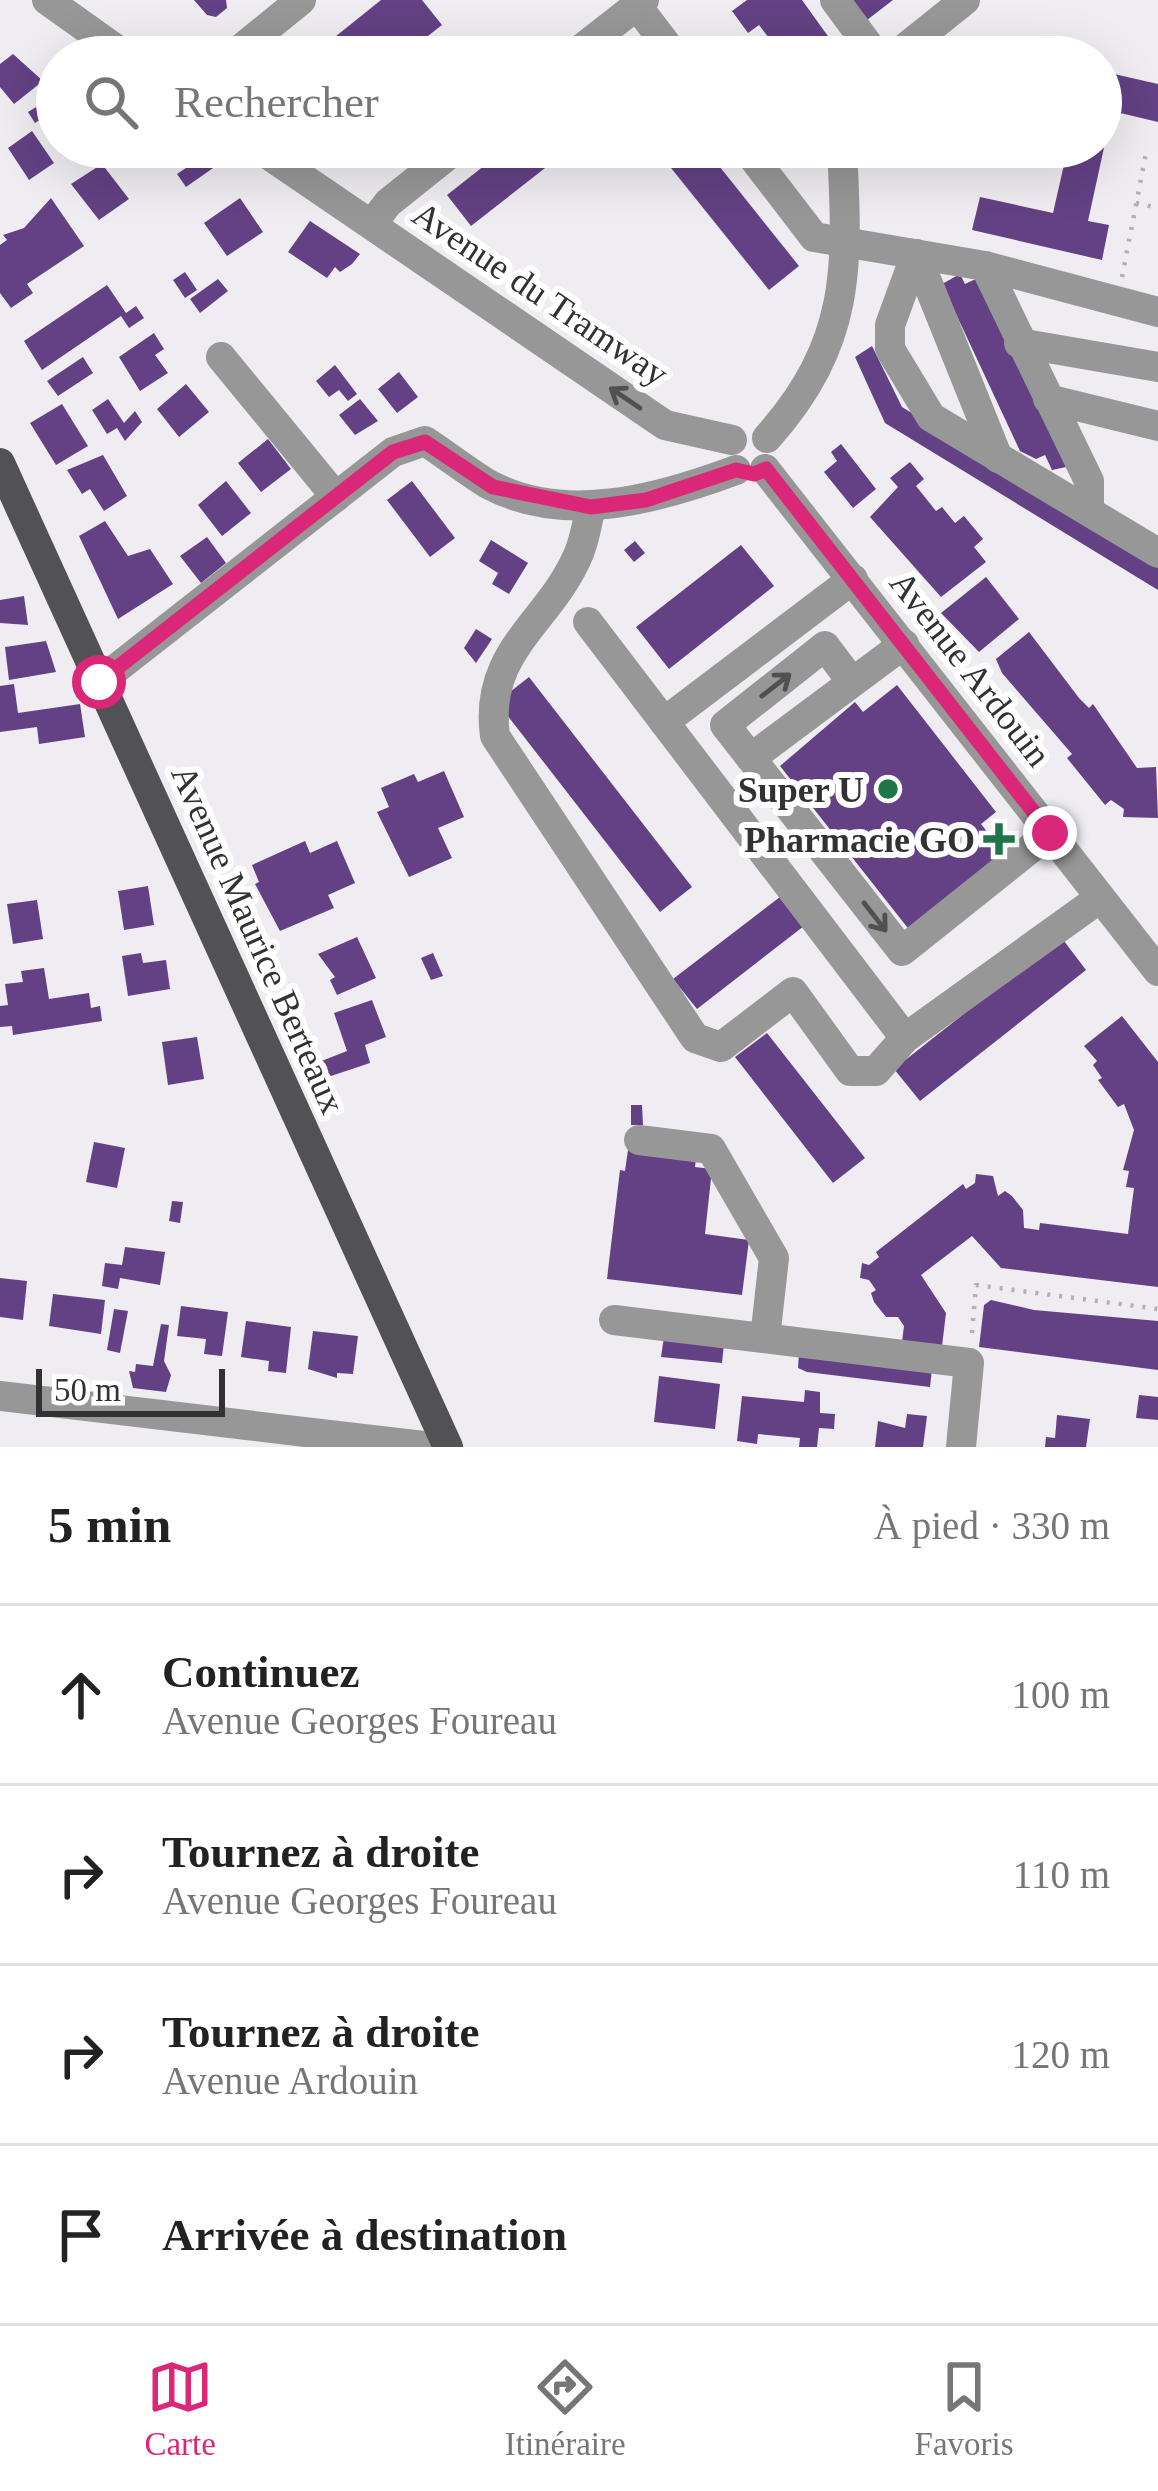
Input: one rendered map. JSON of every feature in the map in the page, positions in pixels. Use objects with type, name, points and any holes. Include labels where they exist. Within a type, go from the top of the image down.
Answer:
[{"type":"main road","name":"Avenue Maurice Berteaux","points":[[0,463],[448,1447]]},
{"type":"street","points":[[47,0],[98,36]]},
{"type":"street","points":[[257,36],[301,0]]},
{"type":"street","points":[[835,0],[862,36]]},
{"type":"street","points":[[920,36],[965,0]]},
{"type":"street","points":[[596,36],[634,4],[659,36]]},
{"type":"street","name":"Avenue du Tramway","points":[[288,168],[665,425],[750,454]]},
{"type":"street","points":[[372,224],[388,203],[432,168]]},
{"type":"street","points":[[761,168],[814,237],[985,266],[1158,312]]},
{"type":"street","points":[[99,682],[393,452],[425,442],[493,487],[591,507],[646,500],[750,454],[820,368],[836,321],[846,243],[843,168]]},
{"type":"street","points":[[916,254],[890,325],[890,349],[931,417],[1158,553]]},
{"type":"street","points":[[916,254],[998,458]]},
{"type":"street","points":[[985,266],[1089,482],[1089,510]]},
{"type":"street","points":[[1019,343],[1158,367]]},
{"type":"street","points":[[221,357],[336,497]]},
{"type":"street","points":[[1048,399],[1158,426]]},
{"type":"street","name":"Avenue Ardouin","points":[[750,454],[1158,971]]},
{"type":"street","points":[[591,507],[578,555],[497,674],[490,703],[495,736],[695,1038],[721,1047],[793,992],[850,1071],[876,1071],[905,1038],[1100,898]]},
{"type":"street","points":[[664,722],[853,579]]},
{"type":"street","points":[[588,622],[905,1038]]},
{"type":"street","points":[[751,758],[904,644]]},
{"type":"street","points":[[852,682],[825,646],[725,725],[902,951],[1050,833]]},
{"type":"street","points":[[639,1140],[711,1149],[773,1258],[765,1338]]},
{"type":"street","points":[[614,1320],[969,1363],[962,1447]]},
{"type":"street","points":[[0,1396],[178,1432],[432,1447]]},
{"type":"path","points":[[1116,304],[1146,153]]},
{"type":"path","points":[[1136,203],[1158,208]]},
{"type":"path","points":[[969,1363],[976,1285],[1158,1309]]},
{"type":"building","points":[[194,0],[226,0],[227,8],[216,17],[207,15]]},
{"type":"building","points":[[381,0],[422,0],[442,25],[428,36],[336,36]]},
{"type":"building","points":[[747,0],[802,0],[828,36],[767,36],[759,25],[748,33],[732,11]]},
{"type":"building","points":[[852,0],[893,0],[867,20]]},
{"type":"building","points":[[13,54],[36,75],[36,87],[14,104],[0,87],[0,64]]},
{"type":"building","points":[[1122,76],[1158,84],[1158,122],[1122,113]]},
{"type":"building","points":[[32,131],[36,168],[47,168],[29,180],[8,148]]},
{"type":"building","points":[[96,168],[105,168],[129,199],[99,220],[71,184]]},
{"type":"building","points":[[186,168],[213,168],[186,187],[177,174]]},
{"type":"building","points":[[481,168],[545,168],[471,226],[447,195]]},
{"type":"building","points":[[671,168],[721,168],[799,266],[769,290]]},
{"type":"building","points":[[1063,168],[1100,168],[1088,221],[1109,225],[1102,260],[972,230],[980,197],[1053,213]]},
{"type":"building","points":[[51,198],[84,246],[27,284],[33,293],[11,308],[0,293],[0,245],[7,240],[3,235],[24,228]]},
{"type":"building","points":[[240,198],[263,232],[227,256],[204,223]]},
{"type":"building","points":[[310,221],[360,254],[352,264],[340,272],[335,267],[327,278],[288,252]]},
{"type":"building","points":[[185,272],[197,290],[185,298],[173,280]]},
{"type":"building","points":[[960,274],[965,284],[982,276],[1071,466],[1052,470],[1045,455],[1036,459],[1020,451],[942,284]]},
{"type":"building","points":[[218,279],[228,291],[200,313],[190,299]]},
{"type":"building","points":[[107,285],[126,313],[136,306],[144,318],[129,328],[121,316],[42,370],[24,341]]},
{"type":"building","points":[[154,333],[164,349],[155,355],[168,373],[140,391],[119,357]]},
{"type":"building","points":[[872,346],[902,407],[1158,565],[1158,590],[885,423],[855,357]]},
{"type":"building","points":[[83,357],[93,373],[58,396],[47,381]]},
{"type":"building","points":[[335,365],[357,394],[348,401],[339,390],[329,397],[316,381]]},
{"type":"building","points":[[399,372],[418,397],[397,413],[378,389]]},
{"type":"building","points":[[186,384],[209,412],[179,437],[157,409]]},
{"type":"building","points":[[108,399],[124,423],[135,411],[142,422],[125,441],[117,428],[107,434],[92,410]]},
{"type":"building","points":[[360,399],[378,421],[355,435],[339,415]]},
{"type":"building","points":[[62,404],[88,446],[56,465],[30,423]]},
{"type":"building","points":[[268,439],[291,469],[261,492],[238,463]]},
{"type":"building","points":[[841,444],[876,489],[853,508],[824,472],[837,461],[831,452]]},
{"type":"building","points":[[103,455],[127,496],[104,511],[90,489],[82,494],[67,470]]},
{"type":"building","points":[[910,462],[924,479],[916,486],[936,511],[942,507],[955,523],[964,516],[983,539],[974,547],[986,562],[941,597],[870,517],[898,487],[890,478]]},
{"type":"building","points":[[226,481],[251,513],[222,536],[198,505]]},
{"type":"building","points":[[412,481],[455,538],[430,557],[387,500]]},
{"type":"building","points":[[105,521],[128,556],[150,549],[173,584],[118,619],[79,536]]},
{"type":"building","points":[[207,537],[226,563],[201,583],[180,556]]},
{"type":"building","points":[[491,540],[528,563],[509,594],[492,584],[498,573],[479,561]]},
{"type":"building","points":[[635,541],[645,553],[634,562],[624,550]]},
{"type":"building","points":[[741,545],[774,586],[669,669],[636,627]]},
{"type":"building","points":[[986,577],[1019,619],[979,652],[941,613]]},
{"type":"building","points":[[24,596],[28,625],[0,623],[0,600]]},
{"type":"building","points":[[476,629],[492,639],[476,663],[464,648]]},
{"type":"building","points":[[1029,632],[1079,698],[1089,708],[1093,704],[1137,768],[1156,767],[1158,818],[1123,817],[1124,809],[1111,800],[1105,805],[1067,758],[1072,754],[1002,673],[996,659]]},
{"type":"building","points":[[46,641],[56,672],[9,680],[5,647]]},
{"type":"building","points":[[529,677],[692,887],[660,912],[497,702]]},
{"type":"building","points":[[14,684],[18,713],[80,704],[85,737],[39,744],[37,727],[0,732],[0,686]]},
{"type":"building","name":"Super U","points":[[897,685],[996,812],[981,824],[1007,857],[911,932],[780,766],[855,702],[863,712]]},
{"type":"building","points":[[444,771],[464,817],[438,828],[452,858],[409,877],[377,812],[389,807],[381,788],[414,774],[418,782]]},
{"type":"building","points":[[305,841],[310,853],[337,841],[355,883],[328,895],[334,908],[280,931],[255,884],[259,882],[252,865]]},
{"type":"building","points":[[148,886],[154,925],[124,930],[118,891]]},
{"type":"building","points":[[780,897],[804,926],[697,1009],[673,979]]},
{"type":"building","points":[[37,900],[43,939],[13,944],[7,904]]},
{"type":"building","points":[[357,937],[376,978],[337,995],[330,980],[335,977],[318,954]]},
{"type":"building","points":[[1061,937],[1086,970],[920,1101],[894,1069]]},
{"type":"building","points":[[141,953],[143,963],[166,960],[170,989],[128,996],[122,956]]},
{"type":"building","points":[[433,953],[443,976],[431,980],[421,958]]},
{"type":"building","points":[[44,968],[49,999],[89,993],[91,1008],[100,1006],[102,1021],[13,1035],[12,1026],[0,1027],[0,1006],[8,1005],[5,984],[23,982],[21,971]]},
{"type":"building","points":[[372,1000],[386,1037],[365,1045],[370,1063],[310,1083],[309,1078],[317,1075],[314,1064],[347,1051],[334,1013]]},
{"type":"building","points":[[1122,1016],[1158,1062],[1158,1287],[1001,1268],[972,1236],[921,1275],[946,1313],[942,1346],[902,1342],[904,1326],[898,1317],[886,1317],[874,1302],[871,1293],[876,1290],[869,1280],[860,1278],[862,1263],[869,1265],[879,1257],[876,1252],[963,1184],[966,1189],[975,1183],[976,1174],[993,1176],[998,1196],[1005,1191],[1012,1196],[1023,1210],[1024,1228],[1039,1230],[1040,1223],[1128,1234],[1134,1188],[1126,1187],[1129,1171],[1123,1170],[1134,1130],[1124,1104],[1118,1107],[1098,1080],[1102,1078],[1093,1065],[1097,1061],[1084,1046]]},
{"type":"building","points":[[767,1033],[865,1158],[833,1183],[735,1057]]},
{"type":"building","points":[[197,1037],[204,1079],[168,1085],[162,1042]]},
{"type":"building","points":[[631,1105],[642,1105],[643,1125],[631,1125]]},
{"type":"building","points":[[94,1142],[125,1148],[117,1188],[86,1182]]},
{"type":"building","points":[[628,1150],[696,1158],[695,1167],[712,1169],[705,1234],[749,1240],[742,1295],[607,1279],[620,1170],[625,1171]]},
{"type":"building","points":[[172,1201],[183,1202],[180,1223],[169,1221]]},
{"type":"building","points":[[125,1247],[165,1252],[160,1285],[120,1278],[118,1289],[102,1286],[105,1263],[122,1265]]},
{"type":"building","points":[[0,1278],[27,1281],[23,1320],[0,1317]]},
{"type":"building","points":[[53,1294],[105,1300],[101,1334],[49,1326]]},
{"type":"building","points":[[991,1300],[1034,1310],[1158,1321],[1158,1370],[979,1347],[984,1305]]},
{"type":"building","points":[[181,1306],[228,1312],[222,1356],[204,1354],[206,1339],[177,1336]]},
{"type":"building","points":[[114,1309],[128,1311],[120,1353],[107,1350]]},
{"type":"building","points":[[246,1321],[291,1327],[286,1373],[268,1371],[269,1361],[241,1357]]},
{"type":"building","points":[[161,1324],[169,1325],[164,1361],[171,1375],[166,1392],[133,1388],[129,1371],[135,1372],[136,1364],[153,1366]]},
{"type":"building","points":[[313,1331],[358,1336],[353,1374],[337,1373],[337,1378],[308,1369]]},
{"type":"building","points":[[664,1337],[724,1344],[722,1363],[661,1357]]},
{"type":"building","points":[[799,1353],[932,1369],[930,1387],[807,1372],[798,1368]]},
{"type":"building","points":[[659,1376],[720,1384],[715,1429],[654,1422]]},
{"type":"building","points":[[805,1390],[820,1392],[820,1413],[835,1414],[834,1429],[819,1428],[817,1447],[799,1447],[800,1438],[758,1434],[757,1444],[737,1441],[742,1396],[804,1402]]},
{"type":"building","points":[[1139,1395],[1158,1397],[1158,1420],[1136,1418]]},
{"type":"building","points":[[907,1414],[927,1416],[923,1447],[875,1447],[878,1421],[905,1428]]},
{"type":"building","points":[[1057,1415],[1090,1419],[1086,1447],[1045,1447],[1046,1437],[1055,1438]]},
{"type":"place","name":"Super U","points":[[888,789]]},
{"type":"place","name":"Pharmacie GO","points":[[999,839]]},
{"type":"route","points":[[99,682],[393,452],[425,442],[493,487],[591,507],[646,500],[736,470],[754,474],[766,469],[1050,833]]}]
